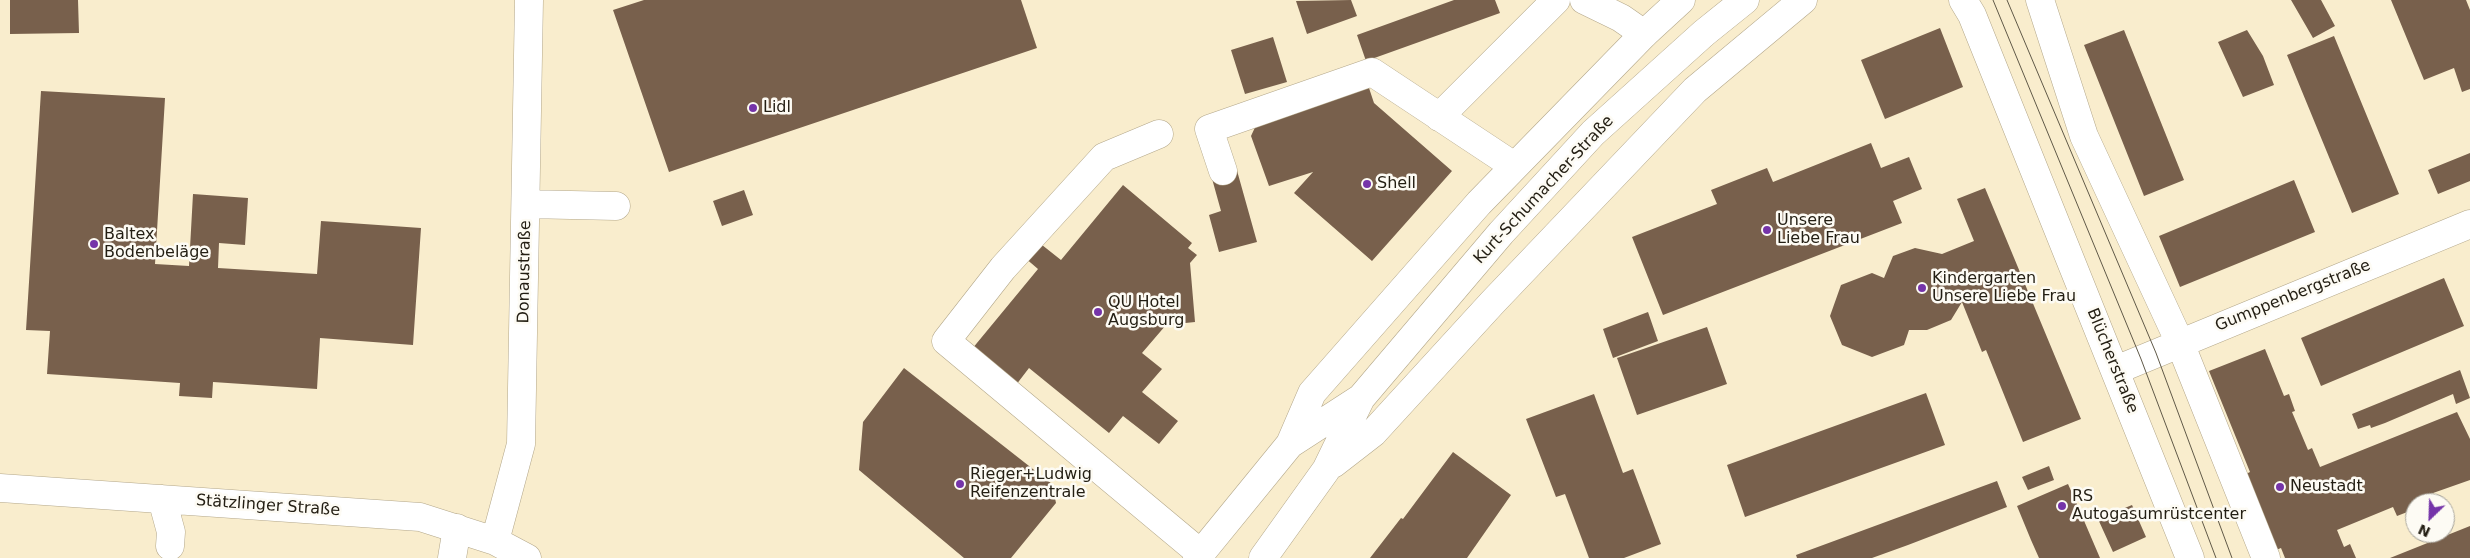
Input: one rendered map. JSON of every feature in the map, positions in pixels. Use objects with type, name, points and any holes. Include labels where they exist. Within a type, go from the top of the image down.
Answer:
[{"type":"street","name":"Donaustraße","points":[[514,552],[521,444],[529,0]]},
{"type":"street","points":[[1440,117],[1556,0]]},
{"type":"street","points":[[1584,0],[1621,18],[1644,34]]},
{"type":"street","points":[[1290,444],[1312,393],[1514,166],[1644,34],[1681,0]]},
{"type":"street","name":"Kurt-Schumacher-Straße","points":[[1263,558],[1326,470],[1362,398],[1501,233],[1593,133],[1704,33],[1745,0]]},
{"type":"street","points":[[1326,470],[1373,433],[1492,303],[1695,90],[1803,0]]},
{"type":"street","name":"Blücherstraße","points":[[1963,0],[1972,14],[2190,558]]},
{"type":"street","points":[[2040,0],[2084,136],[2180,342],[2266,558]]},
{"type":"street","points":[[1223,171],[1209,129],[1372,72],[1514,166]]},
{"type":"street","points":[[1159,134],[1104,157],[1003,268],[946,341],[1198,556]]},
{"type":"street","points":[[526,204],[616,206]]},
{"type":"street","name":"Gumppenbergstraße","points":[[2116,370],[2470,224]]},
{"type":"street","name":"Kurt-Schumacher-Straße","points":[[1198,556],[1290,444],[1362,398]]},
{"type":"street","name":"Stätzlinger Straße","points":[[0,488],[420,517],[457,528],[514,552]]},
{"type":"street","points":[[162,499],[170,532],[170,546]]},
{"type":"street","points":[[452,558],[457,528]]},
{"type":"building","points":[[10,0],[78,0],[79,33],[10,34]]},
{"type":"building","name":"Lidl","points":[[644,0],[1021,0],[1037,48],[669,172],[613,10]]},
{"type":"building","points":[[1351,0],[1357,16],[1307,34],[1296,1]]},
{"type":"building","points":[[1454,0],[1495,0],[1500,13],[1366,61],[1357,35]]},
{"type":"building","points":[[2291,0],[2321,0],[2335,26],[2313,38]]},
{"type":"building","points":[[2391,0],[2466,0],[2470,10],[2470,89],[2462,92],[2454,68],[2424,80]]},
{"type":"building","points":[[1940,28],[1963,87],[1885,119],[1861,60]]},
{"type":"building","points":[[2124,30],[2184,180],[2144,196],[2084,45]]},
{"type":"building","points":[[2247,30],[2263,56],[2274,85],[2243,97],[2218,42]]},
{"type":"building","points":[[2334,36],[2399,194],[2352,213],[2287,55]]},
{"type":"building","points":[[1273,37],[1287,82],[1245,94],[1231,50]]},
{"type":"building","points":[[1368,85],[1374,103],[1452,171],[1372,261],[1294,193],[1313,172],[1269,186],[1251,136],[1258,121]]},
{"type":"building","name":"Baltex Bodenbeläge","points":[[41,91],[165,98],[155,264],[189,266],[193,194],[248,198],[245,245],[219,243],[218,268],[317,274],[321,221],[421,228],[413,345],[320,338],[317,389],[213,382],[212,398],[179,396],[180,383],[47,374],[50,331],[26,330]]},
{"type":"building","name":"Unsere Liebe Frau","points":[[1871,143],[1881,168],[1909,157],[1922,189],[1893,201],[1902,223],[1663,315],[1632,237],[1717,204],[1711,190],[1767,168],[1773,182]]},
{"type":"building","points":[[2470,153],[2470,181],[2438,194],[2428,170]]},
{"type":"building","points":[[1236,167],[1257,242],[1219,252],[1209,215],[1221,211],[1211,175]]},
{"type":"building","points":[[2294,180],[2315,232],[2180,287],[2159,236]]},
{"type":"building","name":"QU Hotel Augsburg","points":[[1123,185],[1192,243],[1188,248],[1197,255],[1190,263],[1195,322],[1166,325],[1142,353],[1162,369],[1142,392],[1178,421],[1159,444],[1123,416],[1109,433],[1029,368],[1016,385],[972,349],[1038,269],[1024,257],[1037,241],[1061,260]]},
{"type":"building","points":[[1985,188],[2081,419],[2023,442],[1986,350],[1982,352],[1962,302],[1951,320],[1927,330],[1909,330],[1904,345],[1872,357],[1842,345],[1830,316],[1841,285],[1872,273],[1884,278],[1893,256],[1915,248],[1942,254],[1974,241],[1957,199]]},
{"type":"building","points":[[744,190],[753,215],[722,226],[713,201]]},
{"type":"building","points":[[2444,278],[2464,326],[2321,386],[2301,338]]},
{"type":"building","points":[[1648,312],[1658,341],[1613,358],[1603,329]]},
{"type":"building","points":[[1707,327],[1727,384],[1637,415],[1617,358]]},
{"type":"building","points":[[2265,349],[2284,396],[2289,394],[2295,411],[2292,412],[2308,450],[2312,448],[2320,467],[2457,412],[2470,439],[2470,480],[2433,493],[2405,493],[2405,513],[2397,516],[2393,507],[2337,530],[2344,547],[2350,544],[2356,558],[2285,558],[2281,548],[2276,550],[2246,474],[2250,472],[2209,371]]},
{"type":"building","points":[[904,368],[1052,484],[1056,503],[1011,558],[964,558],[859,470],[863,422]]},
{"type":"building","points":[[2460,370],[2470,398],[2456,404],[2453,394],[2385,423],[2371,428],[2370,425],[2358,429],[2352,414]]},
{"type":"building","points":[[1926,393],[1945,445],[1745,517],[1727,465]]},
{"type":"building","points":[[1594,394],[1623,473],[1633,469],[1661,544],[1624,558],[1589,558],[1565,494],[1556,497],[1526,419]]},
{"type":"building","points":[[1453,452],[1511,495],[1467,558],[1370,558],[1401,518],[1403,519]]},
{"type":"building","points":[[2049,466],[2054,480],[2028,490],[2022,477]]},
{"type":"building","points":[[1997,481],[2007,507],[1872,558],[1797,558],[1796,555]]},
{"type":"building","points":[[2068,484],[2100,558],[2039,558],[2031,540],[2017,506]]},
{"type":"building","points":[[2132,505],[2146,537],[2113,552],[2098,519]]},
{"type":"building","points":[[2470,526],[2470,558],[2390,558],[2428,543],[2455,543],[2455,532]]},
{"type":"tram line","points":[[1993,0],[2141,359],[2216,558]]},
{"type":"tram line","points":[[2007,0],[2156,353],[2232,558]]},
{"type":"place","name":"Lidl","points":[[753,108]]},
{"type":"place","name":"Shell","points":[[1367,184]]},
{"type":"place","name":"Unsere Liebe Frau","points":[[1767,230]]},
{"type":"place","name":"Baltex Bodenbeläge","points":[[94,244]]},
{"type":"place","name":"Kindergarten Unsere Liebe Frau","points":[[1922,288]]},
{"type":"place","name":"QU Hotel Augsburg","points":[[1098,312]]},
{"type":"place","name":"Rieger+Ludwig Reifenzentrale","points":[[960,484]]},
{"type":"place","name":"Neustadt","points":[[2280,487]]},
{"type":"place","name":"RS Autogasumrüstcenter","points":[[2062,506]]}]
